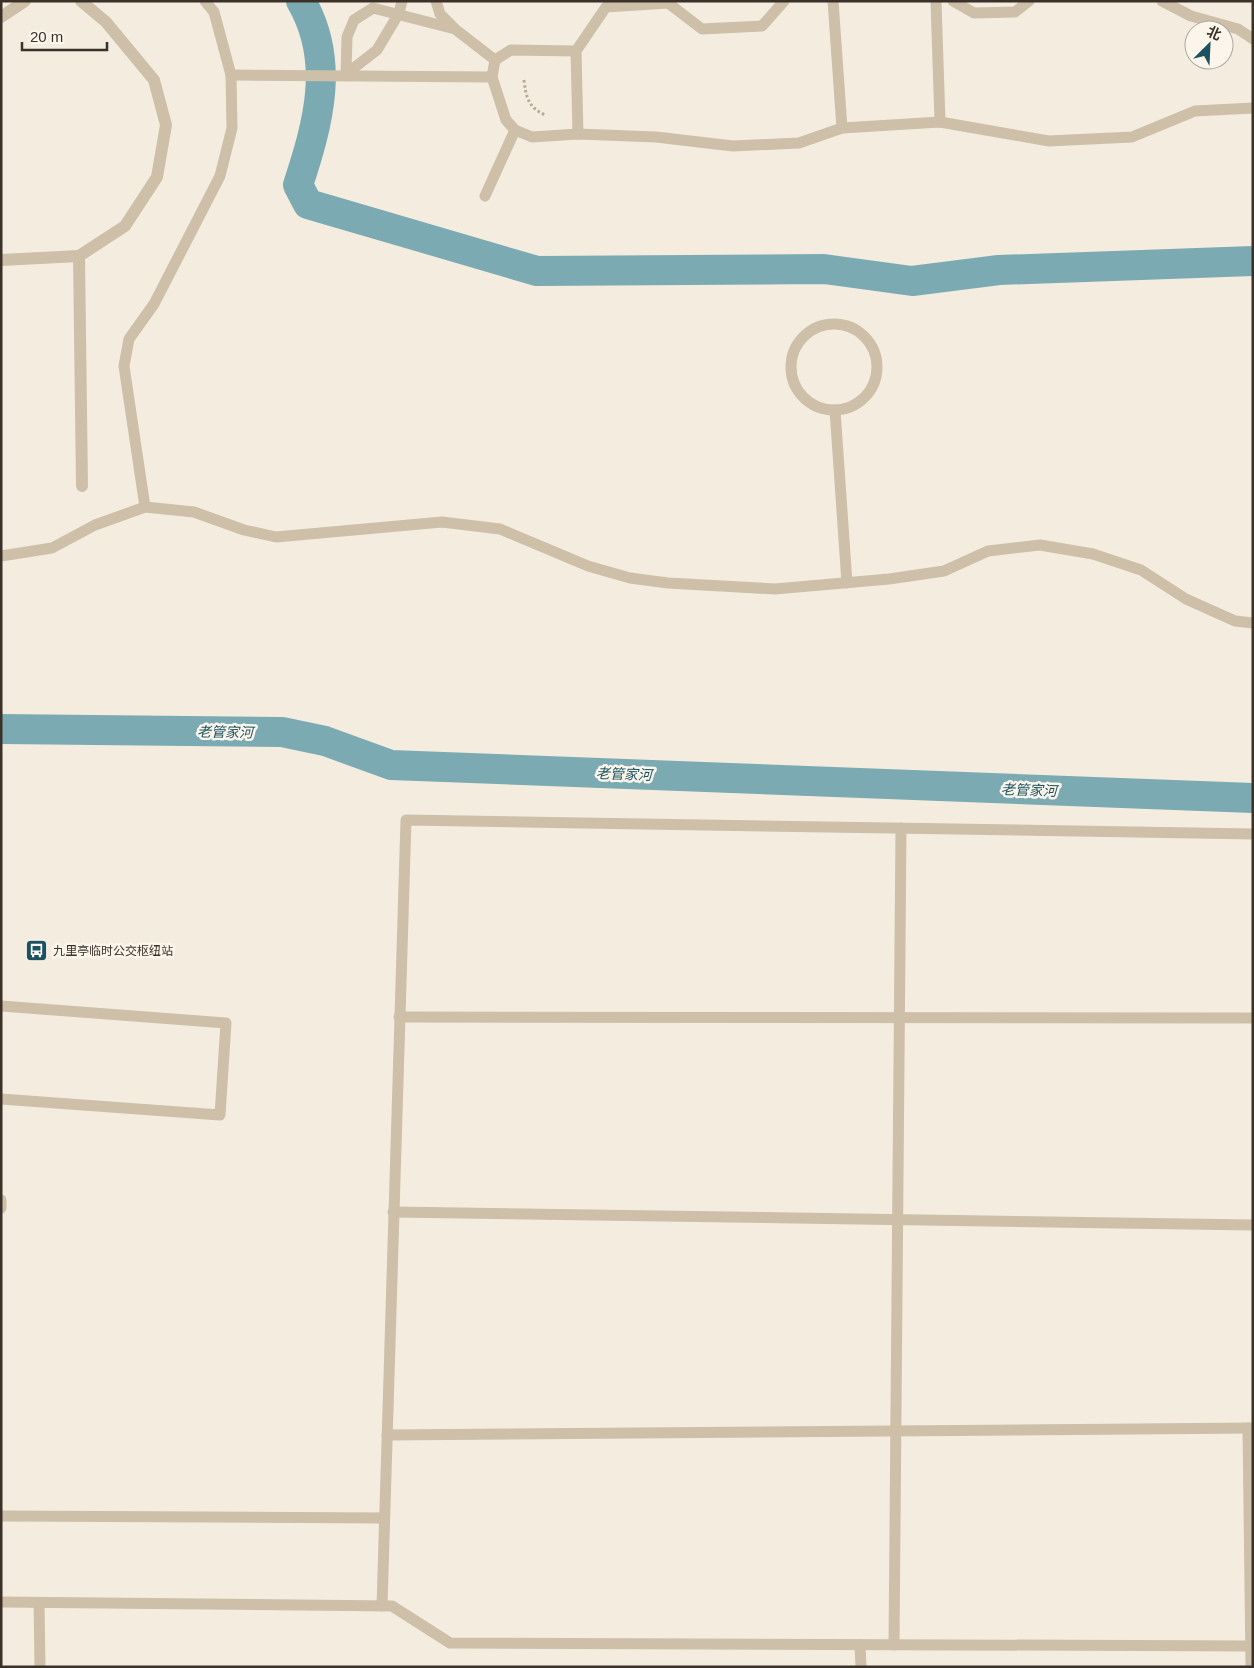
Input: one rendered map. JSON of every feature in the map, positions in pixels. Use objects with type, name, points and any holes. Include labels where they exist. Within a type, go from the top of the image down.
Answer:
[{"type":"street","points":[[1,17],[25,1]]},
{"type":"street","points":[[1,260],[79,256],[125,226],[157,177],[166,124],[154,80],[106,22],[81,1]]},
{"type":"street","points":[[79,256],[82,486]]},
{"type":"lane","points":[[145,507],[124,366],[130,339],[154,304],[220,176],[232,128],[231,75],[214,12],[205,1]]},
{"type":"lane","points":[[346,74],[377,50],[399,13],[402,1]]},
{"type":"lane","points":[[436,1],[440,14],[455,29],[495,60]]},
{"type":"lane","points":[[578,134],[576,51],[606,7],[668,3],[702,29],[762,26],[784,1]]},
{"type":"lane","points":[[833,1],[842,128]]},
{"type":"lane","points":[[936,1],[940,122]]},
{"type":"lane","points":[[953,1],[974,13],[1015,12],[1029,1]]},
{"type":"lane","points":[[1162,1],[1191,16],[1238,29],[1253,39]]},
{"type":"lane","points":[[346,74],[347,37],[354,20],[373,8],[399,13],[455,29]]},
{"type":"lane","points":[[576,51],[510,50],[495,60],[492,77],[506,120],[515,130],[532,136],[578,134],[656,137],[733,146],[799,143],[842,128],[940,122],[1049,141],[1132,137],[1195,111],[1253,108]]},
{"type":"lane","points":[[231,75],[298,76],[346,74],[492,77]]},
{"type":"lane","points":[[485,196],[515,130]]},
{"type":"lane","points":[[825,325],[840,325],[853,329],[865,337],[872,349],[876,363],[873,383],[861,400],[849,407],[835,410],[821,408],[808,402],[798,392],[792,378],[791,365],[794,351],[801,339],[812,330],[825,325]]},
{"type":"lane","points":[[835,410],[847,583]]},
{"type":"lane","points":[[1,556],[52,548],[95,524],[145,507],[194,512],[244,530],[276,537],[442,522],[500,529],[588,566],[630,578],[775,589],[847,583],[944,571],[988,550],[1040,545],[1093,554],[1141,570],[1186,599],[1235,621],[1253,623]]},
{"type":"lane","points":[[382,1606],[406,820],[1253,834]]},
{"type":"lane","points":[[894,1645],[901,828]]},
{"type":"lane","points":[[1,1006],[226,1023],[220,1115],[1,1099]]},
{"type":"lane","points":[[399,1017],[1253,1018]]},
{"type":"lane","points":[[1,1200],[1,1208]]},
{"type":"lane","points":[[394,1212],[1253,1225]]},
{"type":"lane","points":[[387,1435],[1251,1428],[1251,1667]]},
{"type":"lane","points":[[1,1516],[384,1518]]},
{"type":"lane","points":[[1,1602],[392,1606],[450,1643],[1251,1646]]},
{"type":"lane","points":[[40,1603],[40,1667]]},
{"type":"lane","points":[[860,1645],[862,1667]]},
{"type":"path","points":[[524,80],[526,99],[534,110],[547,116],[552,113]]},
{"type":"waterway","points":[[301,1],[312,24],[318,46],[321,70],[317,116],[298,185],[308,204],[537,271],[824,269],[912,281],[999,270],[1253,261]]},
{"type":"waterway","name":"老管家河","points":[[1,729],[282,732],[325,741],[391,765],[1253,798]]},
{"type":"place","name":"九里亭临时公交枢纽站","points":[[37,951]]}]
